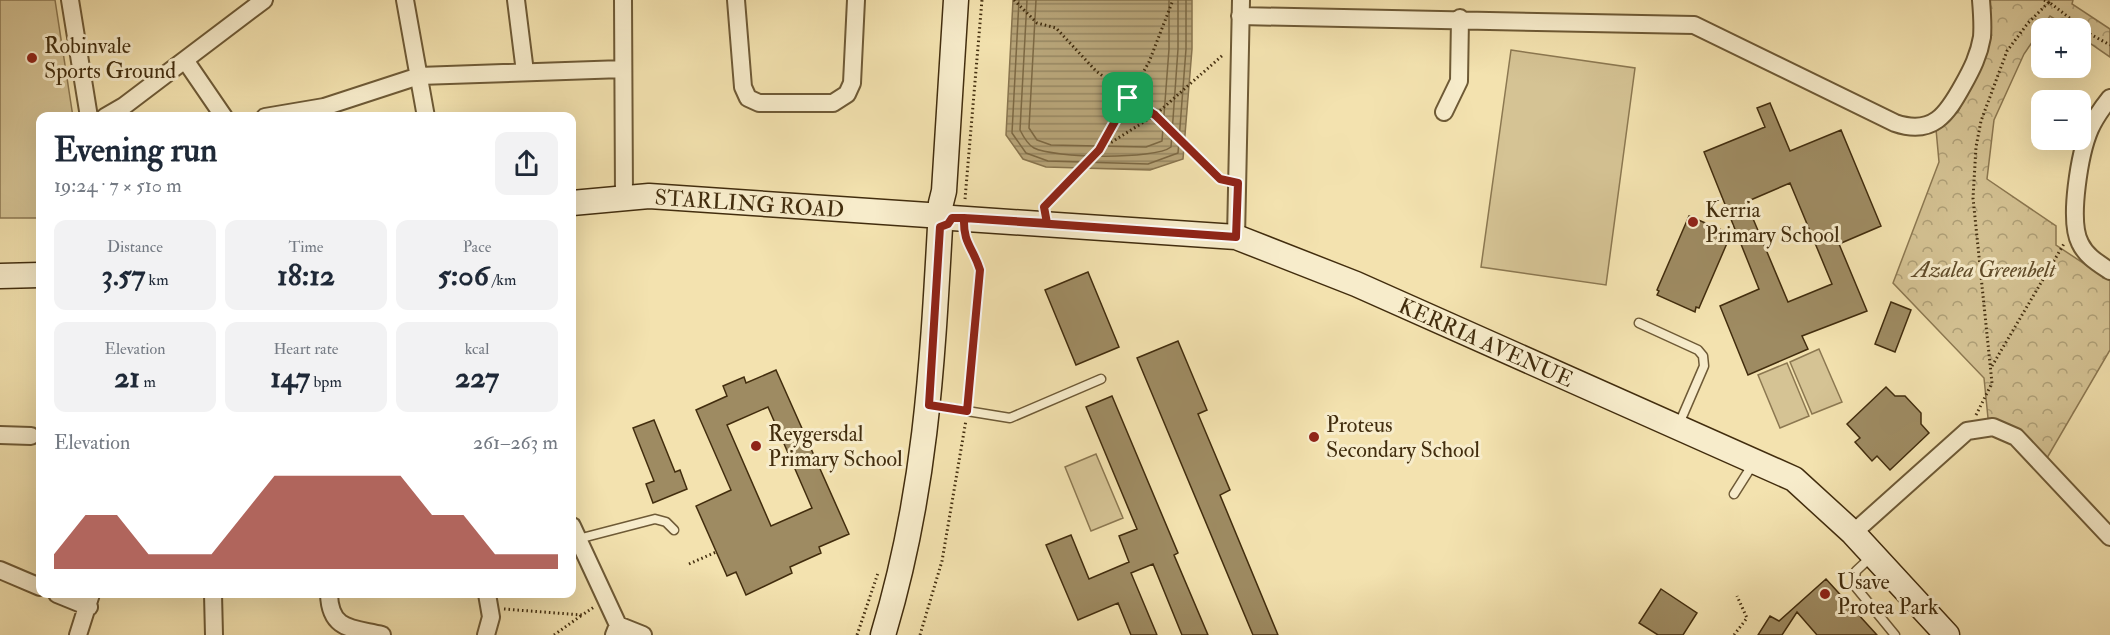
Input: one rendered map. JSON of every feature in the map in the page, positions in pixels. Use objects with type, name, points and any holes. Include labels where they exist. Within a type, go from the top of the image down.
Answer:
[{"type":"street","points":[[70,0],[88,112]]},
{"type":"street","points":[[114,112],[264,0]]},
{"type":"street","points":[[405,0],[425,112]]},
{"type":"street","points":[[516,0],[525,72]]},
{"type":"street","points":[[623,0],[624,196]]},
{"type":"street","points":[[736,0],[743,87],[748,98],[759,104],[833,103],[847,94],[852,83],[856,0]]},
{"type":"street","points":[[883,635],[915,510],[929,405],[945,216],[944,191],[956,0]]},
{"type":"street","points":[[1236,237],[1241,8],[1694,25],[1895,123],[1912,127],[1928,125],[1947,112],[1975,63],[1982,35],[1981,0]]},
{"type":"street","points":[[1444,112],[1459,81],[1460,18]]},
{"type":"street","points":[[184,60],[220,112]]},
{"type":"street","points":[[294,112],[324,107],[419,76],[623,69]]},
{"type":"street","points":[[2110,98],[2090,128],[2084,145],[2075,225],[2083,249],[2110,271]]},
{"type":"street","name":"STARLING ROAD","points":[[576,202],[624,196],[945,216]]},
{"type":"street","name":"KERRIA AVENUE","points":[[945,216],[1236,237],[1367,289],[1794,479],[1853,533],[1947,635]]},
{"type":"street","points":[[0,276],[36,275]]},
{"type":"street","points":[[1853,533],[1961,435],[1974,428],[1993,427],[2016,437],[2110,537]]},
{"type":"street","points":[[0,435],[31,436]]},
{"type":"street","points":[[576,534],[616,630],[643,635]]},
{"type":"street","points":[[0,570],[36,585]]},
{"type":"street","points":[[213,598],[214,635]]},
{"type":"street","points":[[329,598],[331,613],[338,622],[350,628],[382,635]]},
{"type":"street","points":[[78,635],[90,601]]},
{"type":"street","points":[[486,635],[490,626],[489,601]]},
{"type":"lane","points":[[1639,323],[1698,350],[1704,356],[1704,366],[1678,426]]},
{"type":"lane","points":[[929,405],[1010,418],[1101,379]]},
{"type":"lane","points":[[1734,494],[1755,461]]},
{"type":"lane","points":[[576,532],[656,519],[666,522],[674,530]]},
{"type":"lane","points":[[1873,554],[1856,571],[1854,585],[1895,635]]},
{"type":"path","points":[[920,635],[942,561],[967,411],[980,270],[975,255],[963,236],[945,216],[982,0]]},
{"type":"path","points":[[1014,0],[1037,23],[1056,28],[1096,71],[1128,98],[1155,115],[1220,179],[1238,183]]},
{"type":"path","points":[[1099,150],[1149,62],[1173,0]]},
{"type":"path","points":[[2044,0],[2050,1],[2090,34],[2110,45]]},
{"type":"path","points":[[1974,428],[1974,418],[1992,383],[1973,198],[1976,147],[1981,121],[2007,51],[2028,23],[2050,1]]},
{"type":"path","points":[[1047,223],[1044,207],[1099,150],[1155,115],[1240,43]]},
{"type":"path","points":[[1992,367],[2075,225]]},
{"type":"path","points":[[689,564],[716,552]]},
{"type":"path","points":[[857,635],[880,568]]},
{"type":"path","points":[[1734,635],[1747,618],[1737,596]]},
{"type":"path","points":[[554,635],[605,600]]},
{"type":"path","points":[[489,601],[582,615]]},
{"type":"green space","name":"Robinvale Sports Ground","points":[[0,0],[55,0],[72,112],[36,112],[36,218],[0,218]]},
{"type":"green space","name":"Azalea Greenbelt","points":[[1986,0],[2073,0],[2072,4],[2110,29],[2110,57],[2091,44],[2091,18],[2053,18],[2050,16],[2049,18],[2031,18],[2031,44],[2024,54],[1994,120],[1987,179],[2056,226],[2056,245],[2110,281],[2110,350],[2047,458],[2014,428],[1988,418],[1984,378],[1893,283],[1939,162],[1936,129],[1958,112],[1987,46]]},
{"type":"green space","points":[[1511,50],[1635,68],[1606,285],[1481,267]]},
{"type":"green space","points":[[1819,349],[1842,402],[1812,414],[1790,362]]},
{"type":"green space","points":[[1787,363],[1809,416],[1780,428],[1758,375]]},
{"type":"green space","points":[[1096,454],[1123,518],[1091,531],[1065,467]]},
{"type":"water","points":[[1013,0],[1192,0],[1192,49],[1183,159],[1150,170],[1046,167],[1023,159],[1006,135]]},
{"type":"building","points":[[1770,103],[1790,151],[1841,130],[1881,226],[1839,244],[1867,311],[1802,336],[1808,349],[1748,375],[1720,306],[1759,289],[1704,152],[1765,127],[1757,108]],"holes":[[[1790,183],[1832,284],[1788,302],[1746,202]]]},
{"type":"building","points":[[1689,216],[1731,234],[1699,308],[1696,307],[1695,312],[1657,295],[1659,291],[1657,290]]},
{"type":"building","points":[[1088,272],[1119,347],[1076,365],[1045,290]]},
{"type":"building","points":[[1891,302],[1911,310],[1895,352],[1875,344]]},
{"type":"building","points":[[1178,341],[1207,410],[1198,414],[1230,490],[1220,495],[1278,635],[1253,635],[1137,358]]},
{"type":"building","points":[[776,370],[849,534],[819,547],[821,553],[790,567],[792,573],[746,595],[736,572],[727,576],[696,506],[731,490],[696,410],[727,396],[723,386],[744,377],[746,383]],"holes":[[[768,407],[812,508],[771,526],[727,425]]]},
{"type":"building","points":[[1886,387],[1895,396],[1905,396],[1921,413],[1921,424],[1929,433],[1890,470],[1877,456],[1872,461],[1855,442],[1860,438],[1847,424]]},
{"type":"building","points":[[1112,396],[1178,553],[1174,555],[1208,635],[1182,635],[1153,564],[1131,573],[1157,635],[1131,635],[1118,603],[1078,620],[1046,545],[1071,535],[1089,579],[1129,562],[1119,536],[1137,529],[1086,407]]},
{"type":"building","points":[[654,420],[675,472],[680,470],[687,489],[653,503],[646,484],[654,481],[633,428]]},
{"type":"building","name":"Usave Protea Park","points":[[1826,579],[1877,635],[1817,635],[1797,612],[1782,635],[1758,635],[1770,616],[1779,621]]},
{"type":"building","points":[[1661,589],[1697,613],[1683,635],[1658,635],[1639,623]]},
{"type":"place","name":"Robinvale Sports Ground","points":[[32,58]]},
{"type":"place","name":"Kerria Primary School","points":[[1693,222]]},
{"type":"place","name":"Proteus Secondary School","points":[[1314,437]]},
{"type":"place","name":"Reygersdal Primary School","points":[[756,446]]},
{"type":"place","name":"Usave Protea Park","points":[[1825,594]]},
{"type":"route","points":[[1128,98],[1099,150],[1044,207],[1047,223],[964,218],[952,218],[948,224],[940,227],[929,405],[967,411],[980,270],[975,255],[963,236],[964,218],[1236,237],[1238,183],[1220,179],[1155,115],[1128,98]]}]
